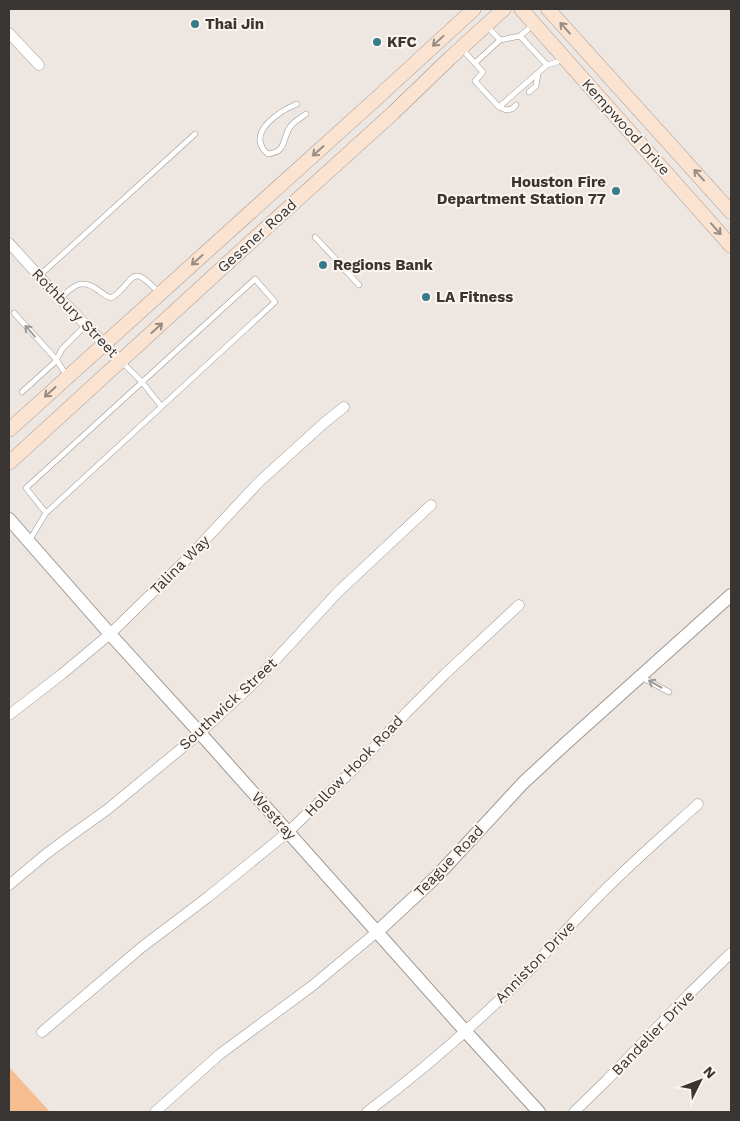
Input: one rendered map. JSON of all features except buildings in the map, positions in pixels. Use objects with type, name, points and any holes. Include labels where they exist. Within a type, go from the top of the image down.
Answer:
[{"type":"main road","name":"Gessner Road","points":[[9,428],[160,294],[474,9]]},
{"type":"main road","name":"Gessner Road","points":[[9,463],[393,113],[504,9]]},
{"type":"main road","name":"Kempwood Drive","points":[[521,9],[731,246]]},
{"type":"main road","name":"Kempwood Drive","points":[[548,9],[731,212]]},
{"type":"street","points":[[9,33],[39,65]]},
{"type":"street","name":"Rothbury Street","points":[[9,243],[121,361]]},
{"type":"street","name":"Talina Way","points":[[9,715],[110,634],[190,556],[259,482],[344,407]]},
{"type":"street","name":"Southwick Street","points":[[9,885],[108,809],[200,733],[255,682],[338,592],[431,505]]},
{"type":"street","name":"Westray","points":[[9,519],[539,1112]]},
{"type":"street","name":"Teague Road","points":[[154,1112],[220,1054],[312,986],[378,931],[437,876],[523,783],[731,595]]},
{"type":"street","name":"Hollow Hook Road","points":[[42,1032],[142,947],[208,897],[288,832],[354,769],[438,680],[519,605]]},
{"type":"street","name":"Anniston Drive","points":[[367,1112],[466,1032],[520,980],[599,896],[645,851],[698,804]]},
{"type":"street","name":"Bandelier Drive","points":[[574,1112],[731,953]]},
{"type":"lane","points":[[475,63],[500,40],[520,36],[534,24]]},
{"type":"lane","points":[[486,25],[500,40]]},
{"type":"lane","points":[[520,36],[547,65]]},
{"type":"lane","points":[[461,48],[483,72],[475,80],[499,108],[512,109],[516,105]]},
{"type":"lane","points":[[499,108],[547,65],[557,62],[563,57]]},
{"type":"lane","points":[[529,92],[536,86],[538,73]]},
{"type":"lane","points":[[296,104],[278,114],[263,128],[260,138],[262,149],[268,154],[276,153],[286,139],[289,128],[295,121],[306,114]]},
{"type":"lane","points":[[39,276],[194,134]]},
{"type":"lane","points":[[316,237],[359,285]]},
{"type":"lane","points":[[60,298],[82,283],[90,284],[111,298],[134,276],[151,284],[160,294]]},
{"type":"lane","points":[[29,541],[46,513],[275,302],[254,279],[26,488],[46,513]]},
{"type":"lane","points":[[14,313],[56,359],[68,376]]},
{"type":"lane","points":[[22,392],[54,362],[62,349],[86,325]]},
{"type":"lane","points":[[121,361],[142,382],[161,406]]},
{"type":"lane","points":[[641,676],[669,692]]},
{"type":"shaded area","points":[[9,1067],[50,1112],[9,1112]]},
{"type":"place","name":"Thai Jin","points":[[195,24]]},
{"type":"place","name":"KFC","points":[[377,42]]},
{"type":"place","name":"Houston Fire Department Station 77","points":[[616,191]]},
{"type":"place","name":"Regions Bank","points":[[323,265]]},
{"type":"place","name":"LA Fitness","points":[[426,297]]}]
